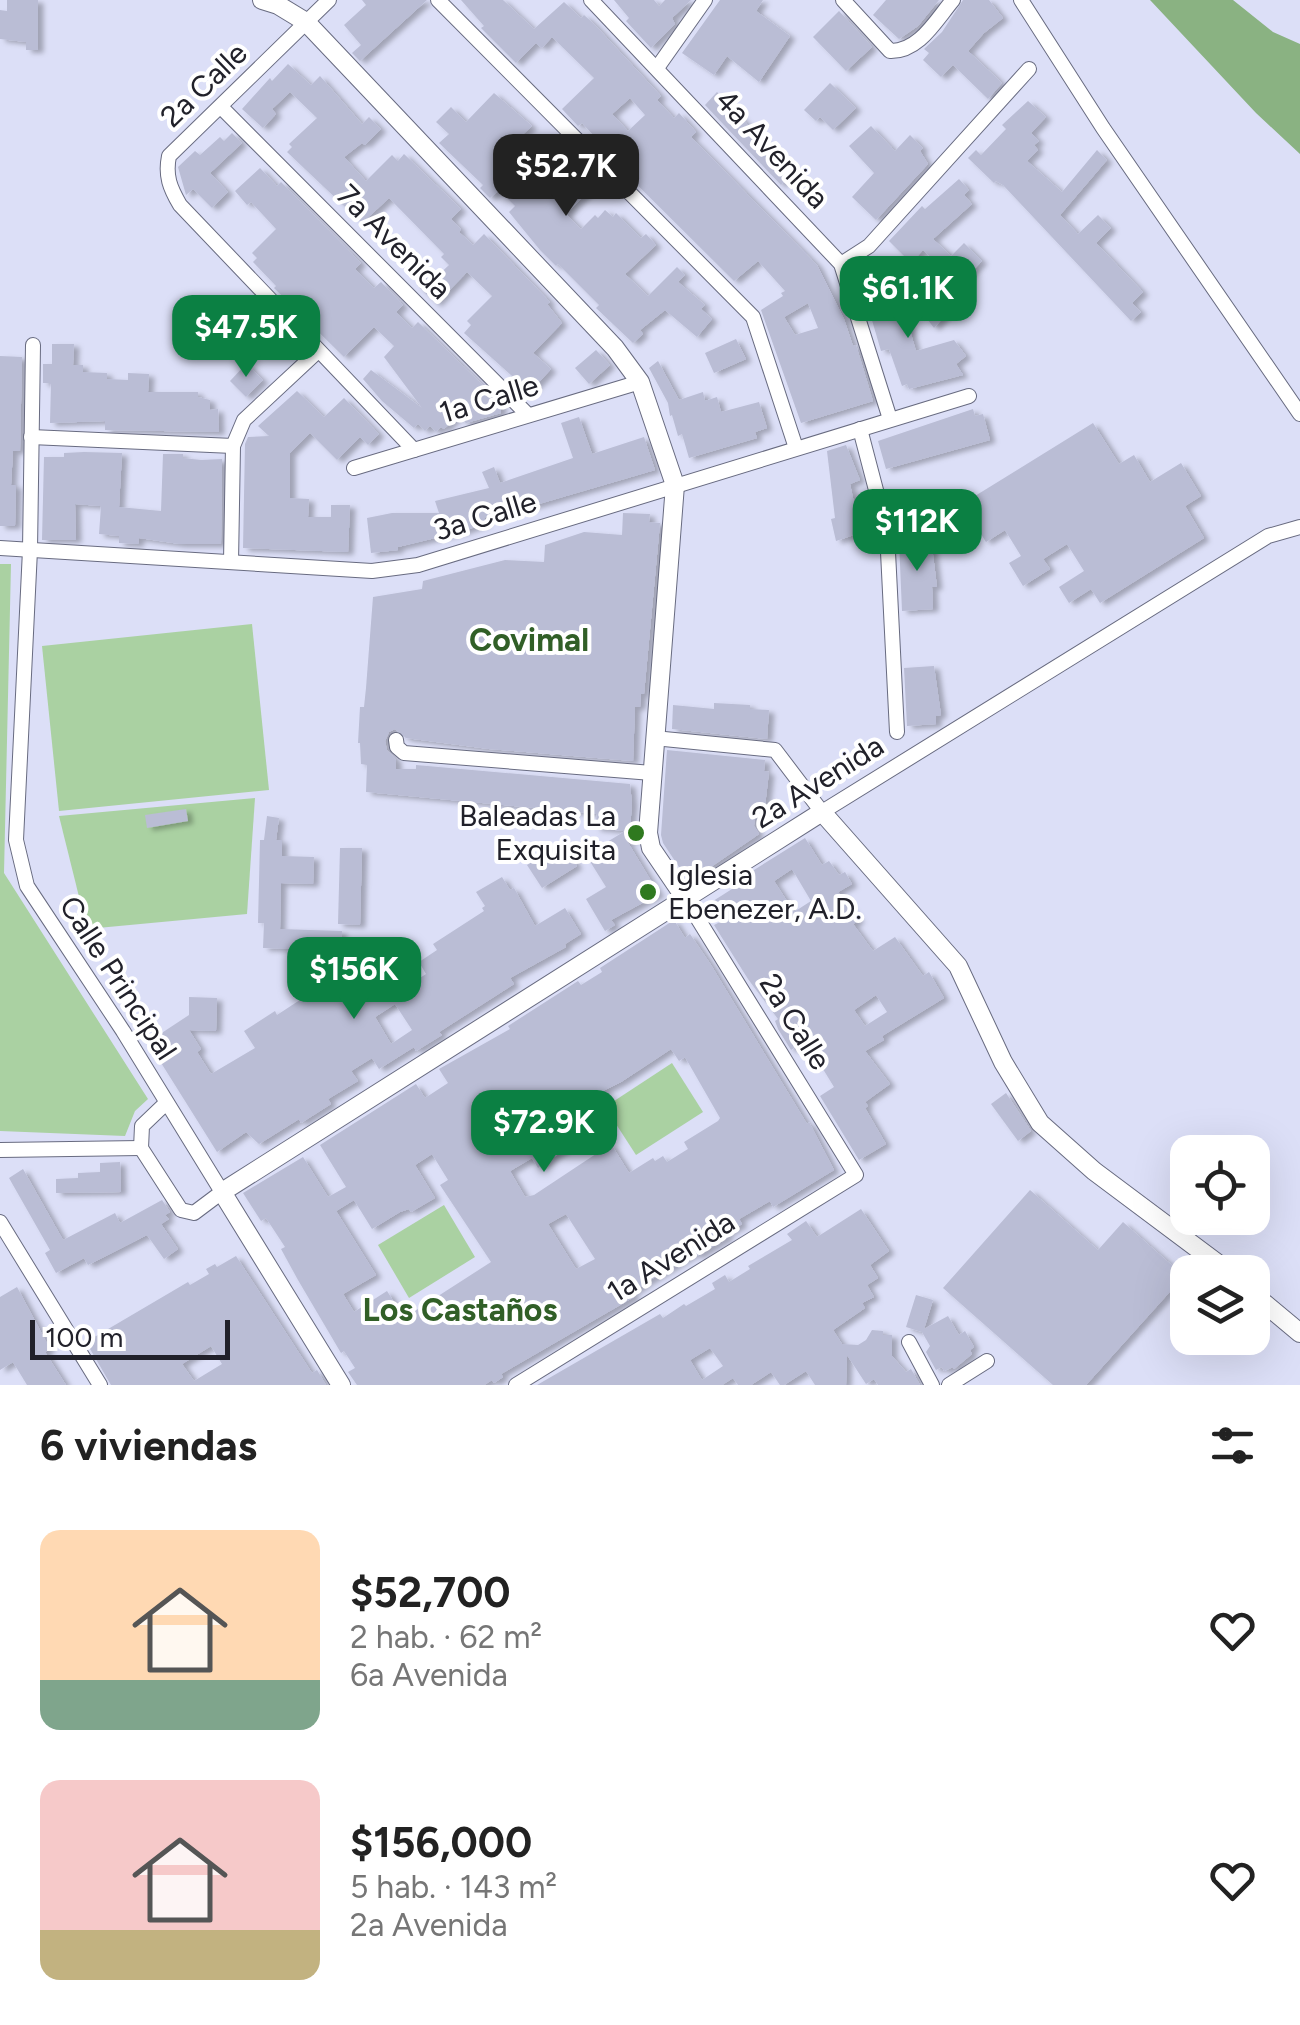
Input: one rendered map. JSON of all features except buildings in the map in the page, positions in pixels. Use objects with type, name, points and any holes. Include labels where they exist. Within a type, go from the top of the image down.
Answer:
[{"type":"street","points":[[262,0],[306,22],[615,348],[640,382],[675,484],[649,843],[685,898]]},
{"type":"street","name":"2a Calle","points":[[317,352],[180,205],[169,188],[166,171],[170,156],[329,0]]},
{"type":"street","points":[[438,0],[753,318],[796,448]]},
{"type":"street","name":"4a Avenida","points":[[591,0],[841,264],[890,418]]},
{"type":"street","points":[[657,68],[704,0]]},
{"type":"street","points":[[843,0],[890,51],[902,51],[916,44],[953,0]]},
{"type":"street","points":[[1021,0],[1300,414]]},
{"type":"street","points":[[841,264],[869,246],[1029,69]]},
{"type":"street","name":"7a Avenida","points":[[222,108],[528,416]]},
{"type":"street","points":[[30,550],[33,345]]},
{"type":"street","points":[[231,562],[233,446],[244,420],[317,352],[414,450]]},
{"type":"street","name":"1a Calle","points":[[354,468],[640,382]]},
{"type":"street","name":"3a Calle","points":[[0,548],[372,571],[418,565],[969,396]]},
{"type":"street","points":[[860,429],[887,532],[896,732]]},
{"type":"street","points":[[31,437],[233,446]]},
{"type":"street","name":"2a Avenida","points":[[141,1148],[181,1210],[194,1213],[822,812],[1268,536],[1300,526]]},
{"type":"street","name":"Calle Principal","points":[[30,550],[16,840],[21,868],[34,898],[123,1031],[342,1385]]},
{"type":"street","points":[[654,738],[775,750],[822,812],[958,966],[1003,1062],[1040,1123],[1094,1171],[1206,1255]]},
{"type":"street","points":[[396,740],[397,747],[404,752],[652,774]]},
{"type":"street","name":"2a Calle","points":[[685,898],[856,1175]]},
{"type":"street","points":[[0,1150],[141,1148],[142,1126],[165,1104]]},
{"type":"street","name":"1a Avenida","points":[[516,1385],[856,1175]]},
{"type":"street","points":[[0,1222],[100,1385]]},
{"type":"street","points":[[1270,1308],[1300,1334]]},
{"type":"street","points":[[908,1342],[932,1385]]},
{"type":"street","points":[[949,1385],[987,1361]]},
{"type":"shaded area","points":[[1150,0],[1233,0],[1273,32],[1300,44],[1300,154],[1256,113]]},
{"type":"shaded area","points":[[0,564],[11,564],[4,873],[148,1099],[135,1111],[125,1136],[0,1131]]},
{"type":"shaded area","points":[[252,624],[269,790],[59,811],[42,646]]},
{"type":"shaded area","points":[[255,798],[247,914],[87,929],[59,816]]},
{"type":"shaded area","points":[[672,1063],[703,1112],[636,1155],[605,1107]]},
{"type":"shaded area","points":[[444,1205],[475,1257],[409,1298],[378,1245]]},
{"type":"place","name":"Baleadas La Exquisita","points":[[636,833]]},
{"type":"place","name":"Iglesia Ebenezer, A.D.","points":[[648,892]]},
{"type":"district","name":"Covimal","points":[[529,640]]},
{"type":"district","name":"Los Castaños","points":[[460,1310]]}]
